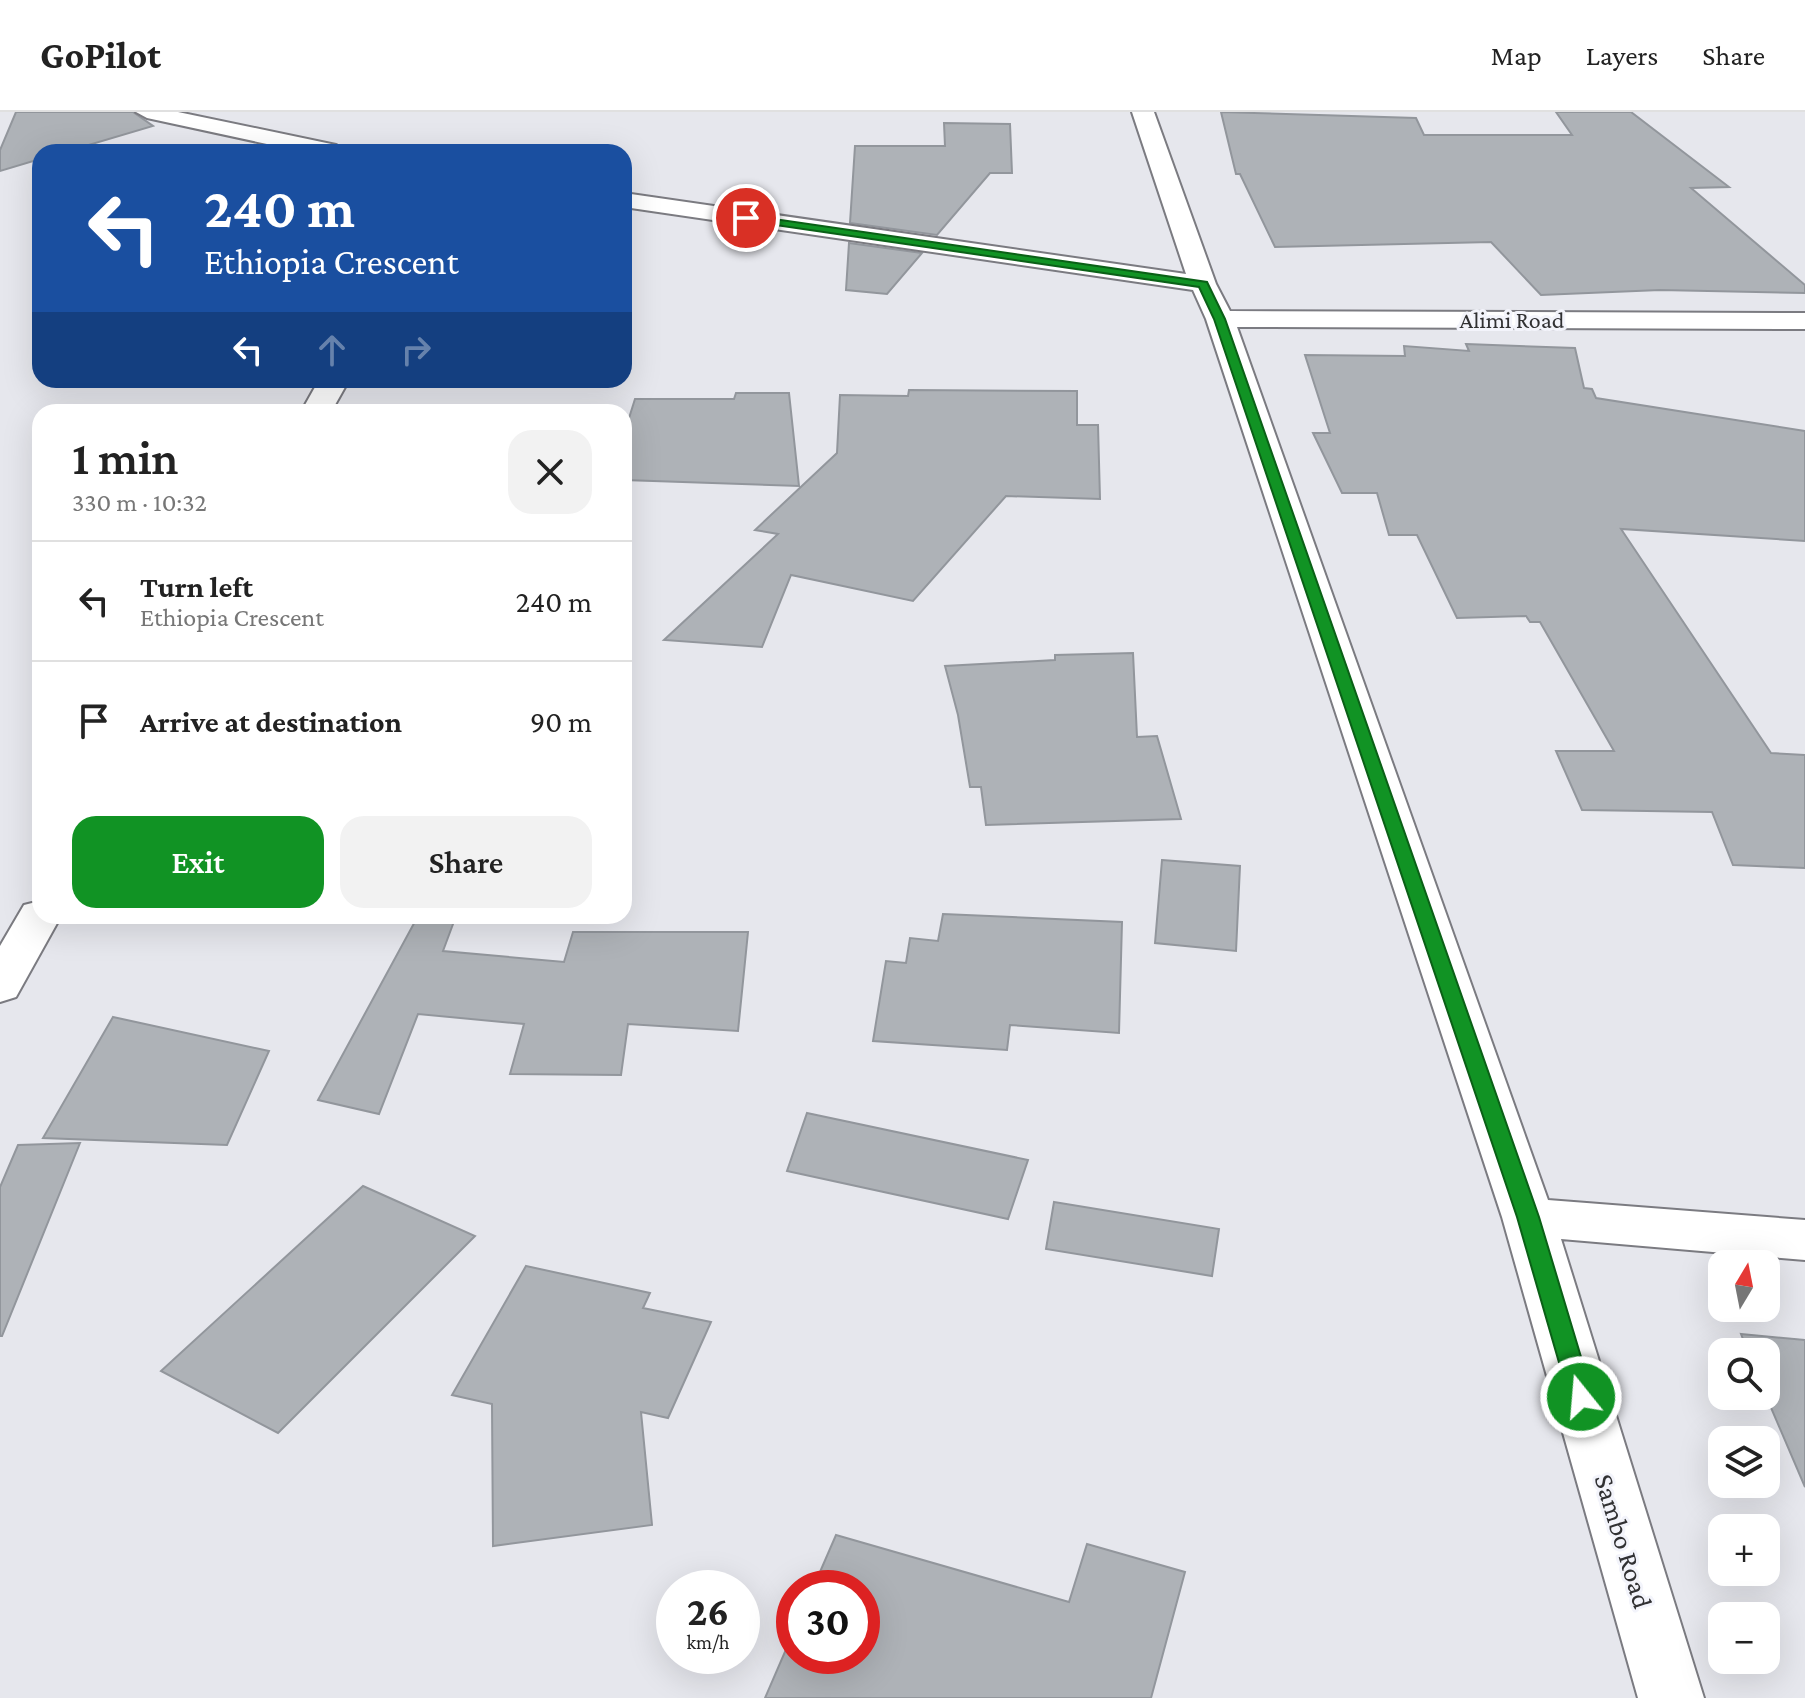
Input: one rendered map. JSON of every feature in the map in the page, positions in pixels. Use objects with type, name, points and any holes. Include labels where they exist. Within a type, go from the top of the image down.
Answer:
[{"type":"street","points":[[147,112],[298,144]]},
{"type":"street","name":"Sambo Road","points":[[1143,112],[1528,1217],[1671,1698]]},
{"type":"street","name":"Alimi Road","points":[[632,201],[1211,302],[1805,321]]},
{"type":"street","points":[[0,987],[35,924]]},
{"type":"street","points":[[1528,1217],[1805,1240]]},
{"type":"building","points":[[16,112],[133,112],[153,126],[92,144],[32,144],[32,161],[0,171],[0,150]]},
{"type":"building","points":[[1221,112],[1416,118],[1424,135],[1572,135],[1556,112],[1631,112],[1729,187],[1691,188],[1805,285],[1805,293],[1660,290],[1541,295],[1491,242],[1275,247],[1240,174],[1236,174]]},
{"type":"building","points":[[944,123],[1010,124],[1012,173],[990,173],[937,235],[850,223],[855,146],[945,146]]},
{"type":"building","points":[[849,243],[922,253],[887,294],[846,290]]},
{"type":"building","points":[[1466,344],[1575,348],[1584,388],[1592,389],[1596,398],[1805,431],[1805,541],[1621,529],[1771,753],[1805,755],[1805,868],[1733,865],[1712,812],[1582,810],[1556,751],[1614,751],[1540,622],[1530,622],[1526,616],[1457,618],[1417,535],[1389,535],[1377,493],[1342,493],[1313,433],[1330,433],[1305,355],[1405,356],[1404,346],[1469,351]]},
{"type":"building","points":[[909,390],[1077,391],[1077,425],[1098,425],[1100,499],[1006,496],[913,601],[791,575],[762,647],[664,640],[778,534],[755,530],[837,453],[840,395],[908,396]]},
{"type":"building","points":[[736,393],[789,393],[799,486],[632,480],[632,409],[635,399],[734,399]]},
{"type":"building","points":[[1133,653],[1137,737],[1157,736],[1181,819],[986,825],[981,787],[970,787],[958,715],[945,666],[1055,660],[1055,655]]},
{"type":"building","points":[[1162,860],[1240,866],[1236,951],[1155,943]]},
{"type":"building","points":[[943,914],[1122,922],[1119,1033],[1010,1025],[1007,1050],[873,1041],[886,961],[906,963],[910,938],[938,941]]},
{"type":"building","points":[[414,924],[453,924],[443,951],[564,962],[573,932],[748,932],[738,1031],[628,1024],[621,1075],[510,1074],[524,1024],[418,1014],[379,1114],[318,1100]]},
{"type":"building","points":[[113,1017],[269,1051],[227,1145],[43,1138]]},
{"type":"building","points":[[807,1113],[1028,1160],[1008,1219],[787,1171]]},
{"type":"building","points":[[80,1143],[0,1336],[0,1187],[18,1145]]},
{"type":"building","points":[[363,1186],[475,1236],[278,1433],[161,1371]]},
{"type":"building","points":[[1054,1202],[1219,1229],[1212,1276],[1046,1249]]},
{"type":"building","points":[[526,1266],[650,1293],[643,1308],[711,1322],[668,1418],[641,1412],[652,1525],[493,1546],[492,1404],[452,1395]]},
{"type":"building","points":[[1741,1334],[1805,1340],[1805,1487],[1772,1410],[1780,1410],[1780,1338],[1743,1338]]},
{"type":"building","points":[[836,1535],[1069,1602],[1087,1544],[1185,1572],[1151,1698],[765,1698],[776,1673],[880,1674],[880,1570],[821,1570]]},
{"type":"route","points":[[746,218],[1203,284],[1220,319],[1528,1217],[1581,1397]]}]
